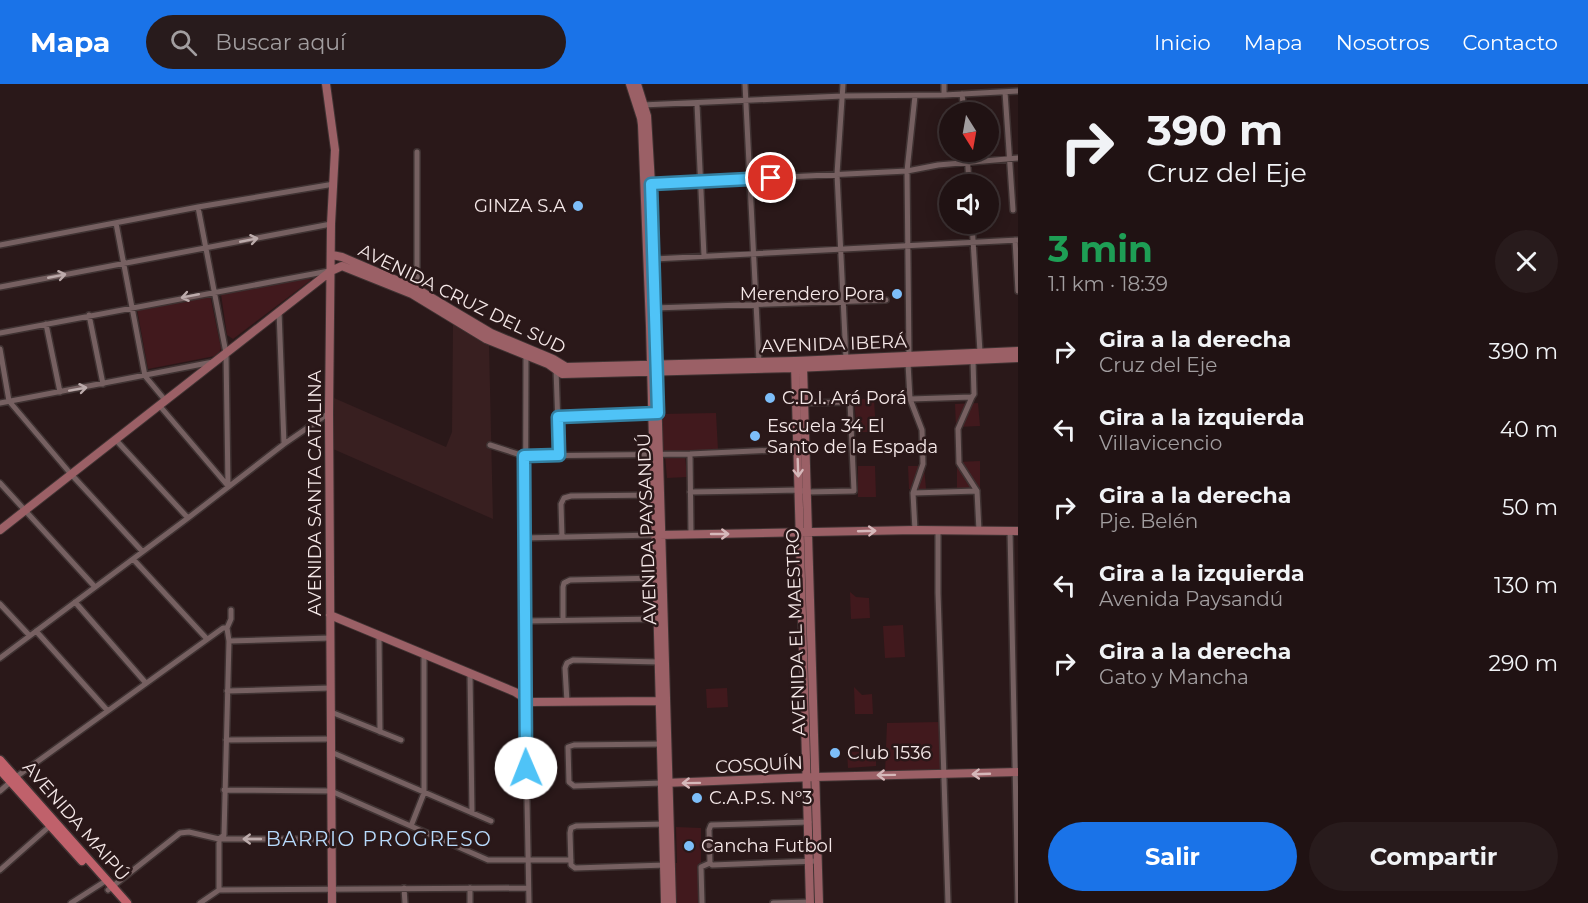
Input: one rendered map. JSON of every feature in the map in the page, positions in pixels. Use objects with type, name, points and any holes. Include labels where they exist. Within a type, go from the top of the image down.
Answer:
[{"type":"main road","name":"AVENIDA SANTA CATALINA","points":[[326,84],[335,150],[331,224],[329,413],[332,903]]},
{"type":"main road","name":"AVENIDA PAYSANDÚ","points":[[630,84],[648,123],[651,184],[659,578],[668,866],[666,903]]},
{"type":"main road","name":"AVENIDA PAYSANDÚ","points":[[637,84],[641,105],[653,308]]},
{"type":"main road","name":"AVENIDA CRUZ DEL SUD","points":[[332,255],[342,257],[417,289],[562,374],[654,368]]},
{"type":"main road","name":"AVENIDA CRUZ DEL SUD","points":[[330,271],[342,266],[412,294],[486,339],[566,367],[654,368]]},
{"type":"main road","points":[[0,530],[330,271]]},
{"type":"main road","name":"AVENIDA IBERÁ","points":[[654,368],[908,359],[1018,351]]},
{"type":"main road","name":"AVENIDA IBERÁ","points":[[654,368],[759,362],[799,364],[846,359],[1018,358]]},
{"type":"main road","name":"AVENIDA EL MAESTRO","points":[[799,364],[805,404],[802,449]]},
{"type":"main road","name":"AVENIDA EL MAESTRO","points":[[799,364],[815,902]]},
{"type":"main road","points":[[658,535],[915,530],[1014,531]]},
{"type":"main road","points":[[330,615],[515,692],[531,702],[663,701]]},
{"type":"main road","name":"AVENIDA MAIPÚ","points":[[0,760],[13,779],[107,885],[120,903]]},
{"type":"main road","name":"AVENIDA MAIPÚ","points":[[0,770],[13,779]]},
{"type":"main road","name":"COSQUÍN","points":[[665,783],[1017,772]]},
{"type":"main road","name":"AVENIDA PAYSANDÚ","points":[[668,866],[672,903]]},
{"type":"main road","name":"AVENIDA MAIPÚ","points":[[107,885],[127,903]]},
{"type":"street","points":[[745,84],[759,362]]},
{"type":"street","points":[[843,84],[837,174],[846,359]]},
{"type":"street","points":[[944,84],[945,95]]},
{"type":"street","points":[[1005,92],[1013,210]]},
{"type":"street","points":[[641,105],[843,96],[1018,92]]},
{"type":"street","points":[[962,94],[963,102]]},
{"type":"street","points":[[915,96],[906,171],[910,399],[922,430],[923,464],[913,493],[915,530]]},
{"type":"street","points":[[697,104],[704,256]]},
{"type":"street","points":[[417,152],[417,289]]},
{"type":"street","points":[[999,160],[1018,158]]},
{"type":"street","points":[[651,184],[906,171],[968,162],[969,174]]},
{"type":"street","points":[[0,245],[198,207],[334,184]]},
{"type":"street","points":[[198,207],[226,353],[228,486]]},
{"type":"street","points":[[116,223],[145,376],[162,403],[228,486]]},
{"type":"street","points":[[0,287],[331,224]]},
{"type":"street","points":[[973,234],[980,352]]},
{"type":"street","points":[[654,259],[1017,240],[1018,291]]},
{"type":"street","points":[[0,333],[330,271]]},
{"type":"street","points":[[653,308],[886,300]]},
{"type":"street","points":[[279,311],[284,444]]},
{"type":"street","points":[[89,315],[103,384]]},
{"type":"street","points":[[46,324],[60,392]]},
{"type":"street","points":[[0,349],[9,401],[70,473],[142,551]]},
{"type":"street","points":[[526,352],[524,538],[529,903]]},
{"type":"street","points":[[973,360],[974,394],[958,429],[960,463],[977,491],[979,531]]},
{"type":"street","points":[[0,403],[216,361]]},
{"type":"street","points":[[556,369],[559,455]]},
{"type":"street","points":[[910,399],[972,397]]},
{"type":"street","points":[[690,492],[854,491],[850,402],[805,404]]},
{"type":"street","points":[[0,658],[284,444],[329,413]]},
{"type":"street","points":[[558,417],[655,413]]},
{"type":"street","points":[[115,439],[188,518]]},
{"type":"street","points":[[490,445],[524,456],[802,449]]},
{"type":"street","points":[[690,453],[691,534]]},
{"type":"street","points":[[0,483],[95,587]]},
{"type":"street","points":[[913,493],[977,491]]},
{"type":"street","points":[[562,537],[561,504],[564,498],[657,495]]},
{"type":"street","points":[[938,530],[948,903]]},
{"type":"street","points":[[1014,531],[1018,903]]},
{"type":"street","points":[[524,538],[658,535]]},
{"type":"street","points":[[133,559],[207,639]]},
{"type":"street","points":[[563,620],[563,587],[564,583],[570,580],[659,578]]},
{"type":"street","points":[[75,602],[146,682]]},
{"type":"street","points":[[0,604],[29,635]]},
{"type":"street","points":[[219,839],[224,835],[230,641],[227,628],[231,619],[231,610]]},
{"type":"street","points":[[526,621],[661,619]]},
{"type":"street","points":[[0,791],[107,710],[223,628],[227,628]]},
{"type":"street","points":[[36,630],[107,710]]},
{"type":"street","points":[[379,635],[380,732]]},
{"type":"street","points":[[230,641],[330,638]]},
{"type":"street","points":[[411,826],[424,793],[424,655]]},
{"type":"street","points":[[567,702],[565,668],[567,663],[573,660],[662,662]]},
{"type":"street","points":[[470,674],[472,813]]},
{"type":"street","points":[[227,691],[330,688]]},
{"type":"street","points":[[331,712],[400,740]]},
{"type":"street","points":[[226,740],[331,739]]},
{"type":"street","name":"COSQUÍN","points":[[664,744],[573,745],[568,747],[569,782],[574,786],[665,783]]},
{"type":"street","points":[[331,752],[491,821]]},
{"type":"street","points":[[224,790],[332,791],[488,860],[571,862]]},
{"type":"street","points":[[711,864],[709,830],[711,825],[813,821]]},
{"type":"street","points":[[0,870],[53,824]]},
{"type":"street","points":[[667,824],[576,826],[571,828],[571,862],[575,868],[668,866]]},
{"type":"street","points":[[72,903],[107,885],[180,833],[189,832],[219,839],[331,839]]},
{"type":"street","points":[[219,839],[219,890]]},
{"type":"street","points":[[702,903],[701,867],[711,864],[814,861]]},
{"type":"street","points":[[404,888],[405,903]]},
{"type":"street","points":[[470,888],[470,903]]},
{"type":"street","points":[[200,903],[219,890],[528,888]]},
{"type":"street","points":[[773,903],[815,902]]},
{"type":"shaded area","points":[[307,277],[311,280],[233,339],[227,335],[221,294]]},
{"type":"shaded area","points":[[210,295],[221,348],[219,353],[215,356],[148,369],[137,309]]},
{"type":"shaded area","points":[[453,324],[489,345],[493,519],[333,449],[334,398],[446,447],[452,432]]},
{"type":"shaded area","points":[[854,399],[874,399],[876,432],[857,432]]},
{"type":"shaded area","points":[[978,403],[980,426],[956,427],[955,404]]},
{"type":"shaded area","points":[[716,413],[718,450],[662,453],[660,414]]},
{"type":"shaded area","points":[[685,455],[687,477],[667,478],[665,456]]},
{"type":"shaded area","points":[[980,461],[980,488],[957,488],[957,462]]},
{"type":"shaded area","points":[[858,466],[875,466],[876,497],[858,497]]},
{"type":"shaded area","points":[[908,466],[924,466],[926,489],[909,489]]},
{"type":"shaded area","points":[[850,592],[856,597],[869,598],[870,618],[851,619]]},
{"type":"shaded area","points":[[903,625],[905,657],[885,658],[883,626]]},
{"type":"shaded area","points":[[854,687],[862,695],[872,694],[873,714],[855,714]]},
{"type":"shaded area","points":[[727,688],[728,707],[707,708],[706,689]]},
{"type":"shaded area","points":[[940,722],[940,770],[885,773],[887,723]]},
{"type":"shaded area","points":[[876,751],[876,766],[848,768],[847,752]]},
{"type":"shaded area","points":[[676,827],[701,828],[701,863],[698,864],[700,903],[676,903]]},
{"type":"place","name":"GINZA S.A","points":[[578,206]]},
{"type":"place","name":"Merendero Pora","points":[[897,294]]},
{"type":"place","name":"C.D.I. Ará Porá","points":[[770,398]]},
{"type":"place","name":"Escuela 34 El Santo de la Espada","points":[[755,436]]},
{"type":"place","name":"Club 1536","points":[[835,753]]},
{"type":"place","name":"C.A.P.S. Nº3","points":[[697,798]]},
{"type":"place","name":"Cancha Futbol","points":[[689,846]]},
{"type":"district","name":"BARRIO PROGRESO","points":[[379,839]]},
{"type":"route","points":[[526,768],[524,456],[559,455],[558,417],[658,413],[651,184],[771,178]]}]
